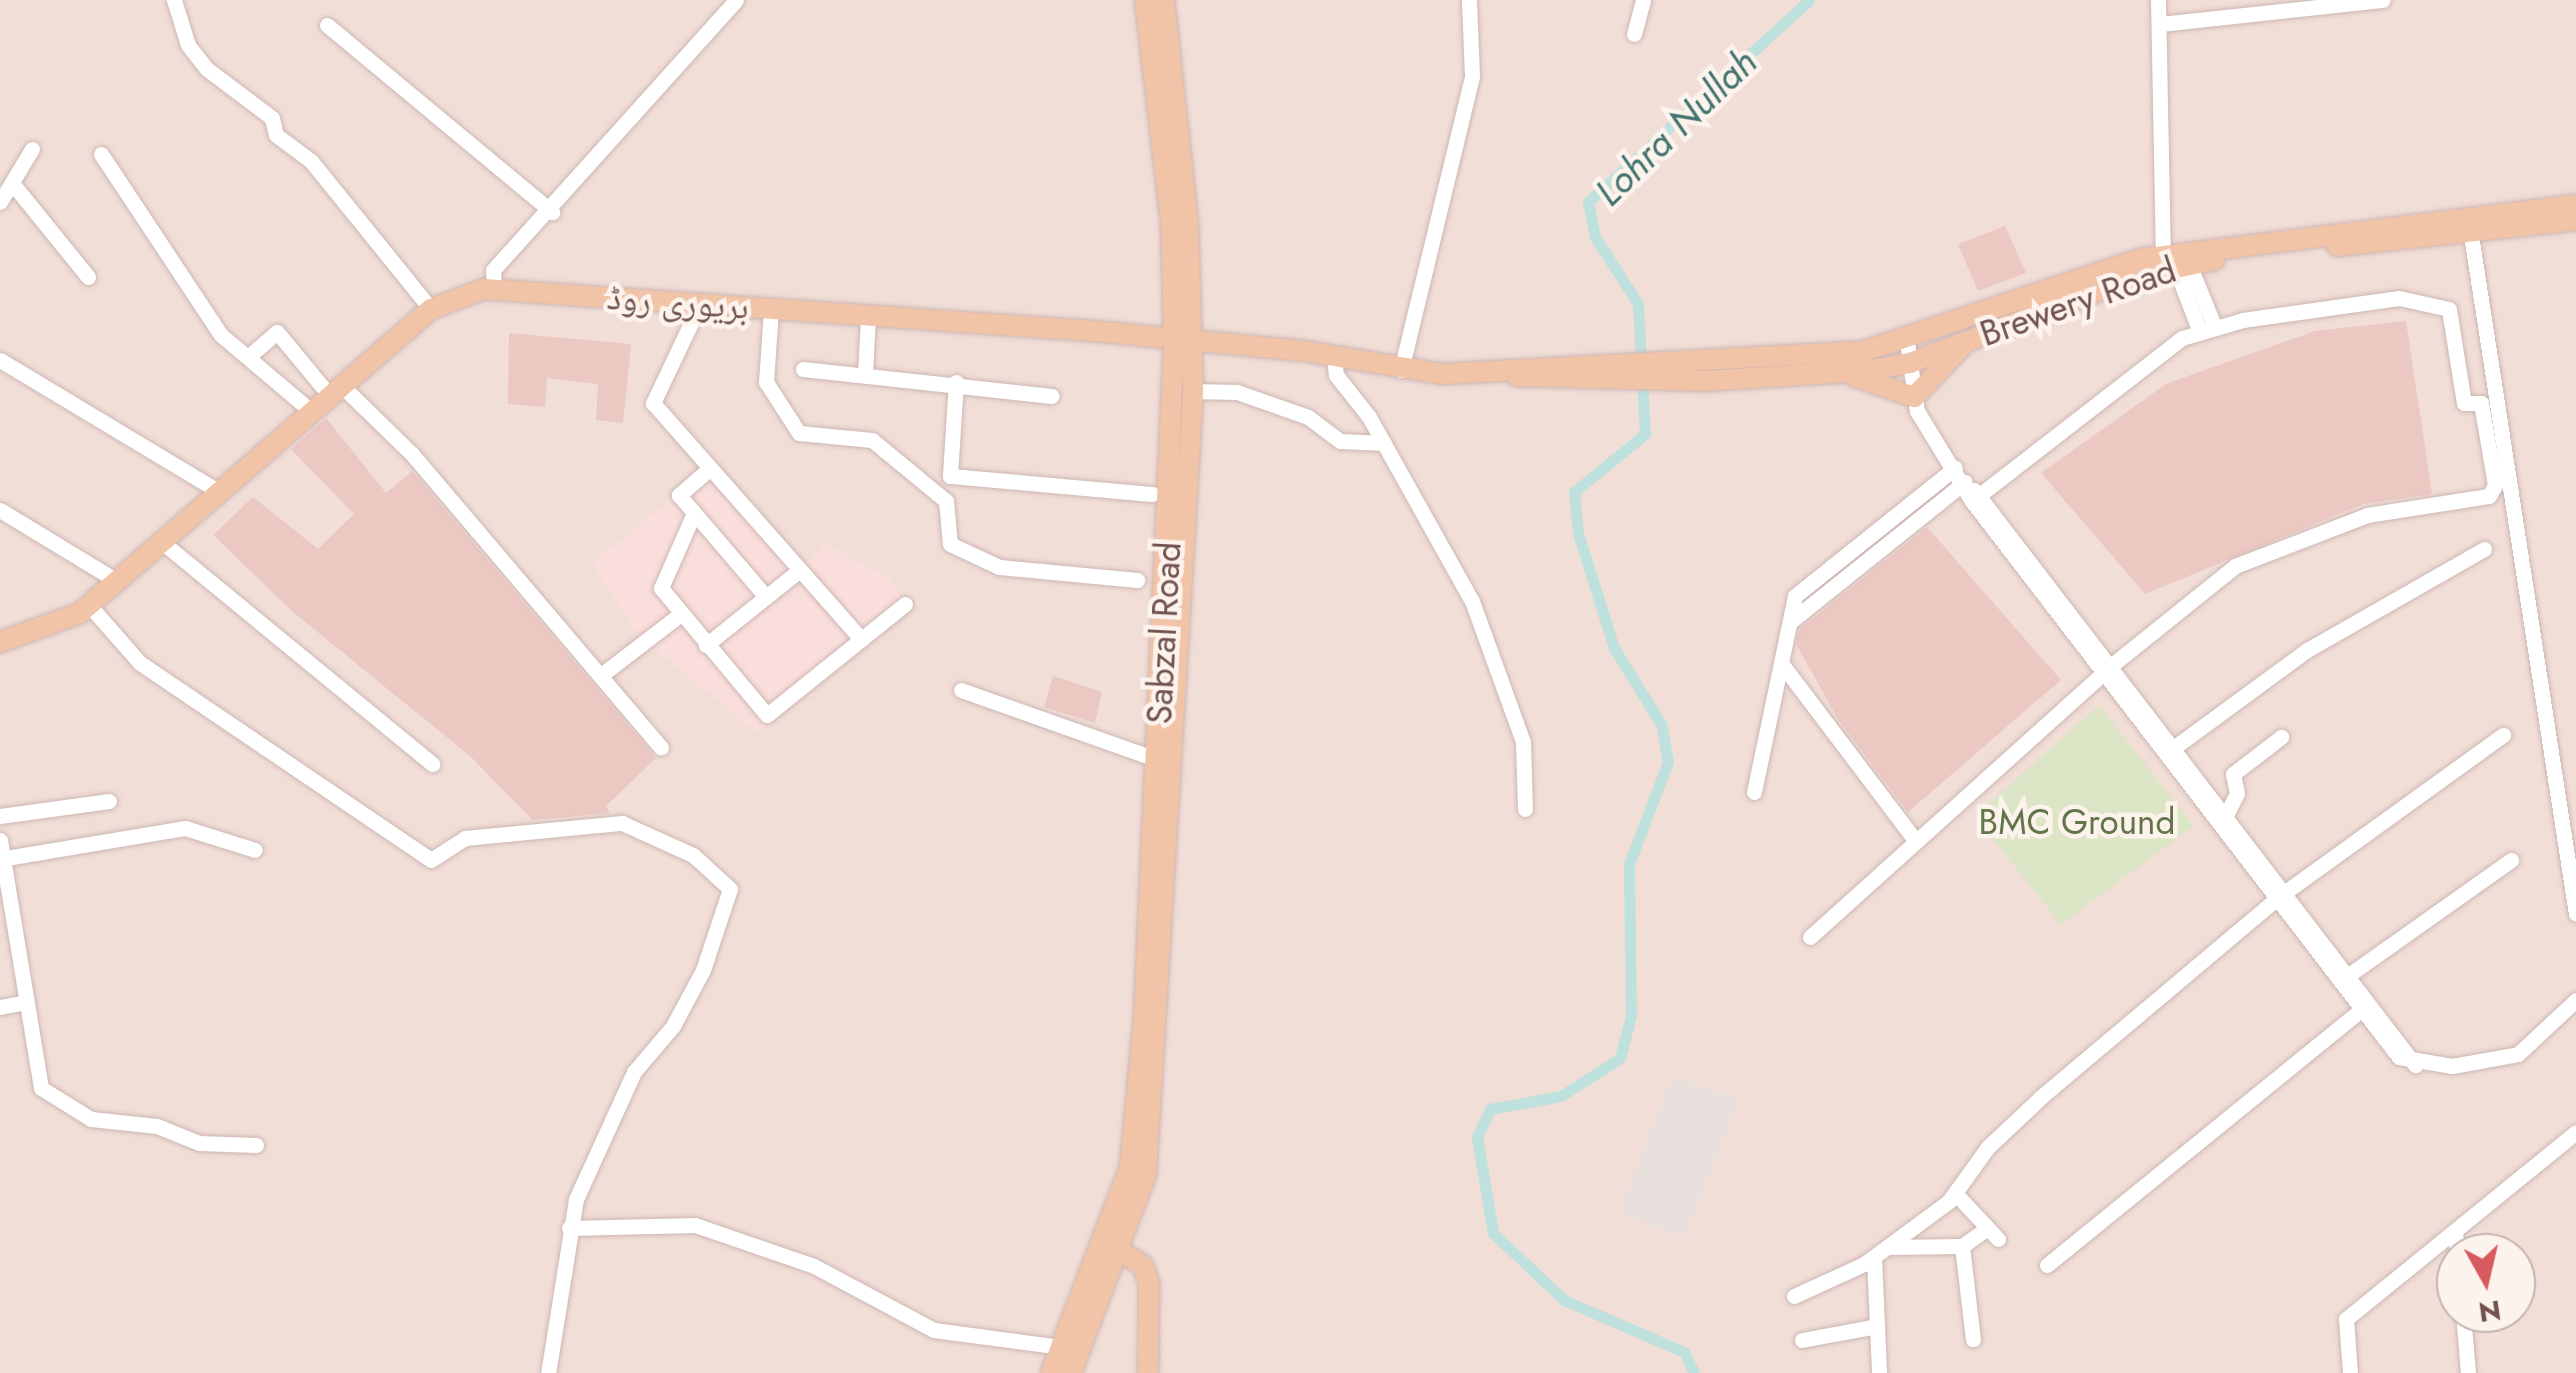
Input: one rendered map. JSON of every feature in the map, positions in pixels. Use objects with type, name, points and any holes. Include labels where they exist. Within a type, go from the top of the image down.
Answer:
[{"type":"main road","name":"Sabzal Road","points":[[1115,1247],[1130,1167],[1156,759],[1167,725],[1193,391],[1183,344],[1145,0]]},
{"type":"main road","name":"Sabzal Road","points":[[1115,1247],[1146,1174],[1188,224],[1164,0]]},
{"type":"main road","name":"Brewery Road","points":[[1703,372],[1847,373],[2172,264],[2469,224],[2576,205]]},
{"type":"main road","name":"Brewery Road","points":[[2469,224],[2576,220]]},
{"type":"main road","name":"Brewery Road","points":[[1703,372],[1810,358],[1909,353],[1969,340],[2172,264]]},
{"type":"main road","name":"بریوری روڈ","points":[[0,642],[89,605],[431,309],[461,293],[494,290],[868,316],[1334,357],[1401,370],[1703,372]]},
{"type":"main road","points":[[1847,373],[1914,396],[1969,340]]},
{"type":"main road","points":[[1051,1373],[1115,1247]]},
{"type":"main road","points":[[1071,1373],[1115,1247]]},
{"type":"main road","points":[[1115,1247],[1149,1283],[1148,1373]]},
{"type":"street","points":[[174,0],[188,45],[207,69],[272,118],[276,134],[311,160],[431,309]]},
{"type":"street","points":[[494,290],[493,270],[552,212],[736,0]]},
{"type":"street","points":[[1401,370],[1472,76],[1468,0]]},
{"type":"street","points":[[1634,34],[1643,0]]},
{"type":"street","points":[[2158,0],[2172,264],[2208,330]]},
{"type":"street","points":[[2161,24],[2383,0]]},
{"type":"street","points":[[327,24],[552,212]]},
{"type":"street","points":[[0,202],[32,150]]},
{"type":"street","points":[[101,154],[170,267],[248,358],[312,412]]},
{"type":"street","points":[[12,183],[88,278]]},
{"type":"street","points":[[2469,224],[2576,914]]},
{"type":"street","points":[[1790,622],[2182,338],[2208,330],[2399,298],[2439,303],[2452,322],[2464,404],[2481,404],[2495,485],[2488,496],[2368,515],[2235,566],[2107,669],[1810,938]]},
{"type":"street","points":[[700,304],[653,404],[797,572],[860,638]]},
{"type":"street","points":[[771,309],[766,382],[799,434],[872,440],[946,501],[950,544],[998,567],[1137,580]]},
{"type":"street","points":[[865,374],[868,316]]},
{"type":"street","points":[[248,358],[277,332],[336,391],[412,454],[661,748]]},
{"type":"street","points":[[1909,353],[1914,396],[1954,468],[2346,977],[2399,1057],[2415,1065],[2518,1054],[2576,1000]]},
{"type":"street","points":[[1334,357],[1336,375],[1384,443],[1472,601],[1506,686],[1523,742],[1524,809]]},
{"type":"street","points":[[0,360],[220,492]]},
{"type":"street","points":[[803,369],[956,382],[1052,396]]},
{"type":"street","points":[[956,382],[950,476],[1152,494]]},
{"type":"street","points":[[1193,391],[1237,392],[1308,418],[1340,441],[1384,443]]},
{"type":"street","points":[[1754,792],[1795,596],[1954,468]]},
{"type":"street","points":[[709,469],[679,495],[766,597]]},
{"type":"street","points":[[0,510],[117,581]]},
{"type":"street","points":[[694,513],[661,588],[678,616],[767,714],[905,604]]},
{"type":"street","points":[[162,542],[432,764]]},
{"type":"street","points":[[2171,749],[2307,650],[2484,549]]},
{"type":"street","points":[[706,645],[797,572]]},
{"type":"street","points":[[89,605],[140,663],[431,860],[465,838],[622,823],[693,855],[730,889],[703,970],[627,1086],[570,1228],[548,1373]]},
{"type":"street","points":[[600,676],[678,616]]},
{"type":"street","points":[[1781,663],[1915,840]]},
{"type":"street","points":[[961,690],[1156,759]]},
{"type":"street","points":[[1794,1296],[1880,1252],[1955,1192],[1988,1146],[2042,1097],[2282,894],[2503,735]]},
{"type":"street","points":[[2227,814],[2237,793],[2233,774],[2280,737]]},
{"type":"street","points":[[2171,749],[2227,814],[2282,894]]},
{"type":"street","points":[[0,816],[109,801]]},
{"type":"street","points":[[2,859],[185,828],[255,850]]},
{"type":"street","points":[[0,840],[41,1088],[91,1118],[157,1126],[198,1142],[256,1144]]},
{"type":"street","points":[[2346,977],[2511,860]]},
{"type":"street","points":[[0,1006],[26,1002]]},
{"type":"street","points":[[2047,1265],[2367,1005]]},
{"type":"street","points":[[2350,1373],[2346,1320],[2576,1132]]},
{"type":"street","points":[[1880,1252],[1962,1246],[1992,1235],[1955,1192]]},
{"type":"street","points":[[570,1228],[695,1224],[814,1266],[934,1330],[1062,1347]]},
{"type":"street","points":[[1962,1246],[1972,1339]]},
{"type":"street","points":[[1879,1373],[1880,1252]]},
{"type":"street","points":[[1802,1340],[1877,1326]]},
{"type":"street","points":[[2465,1333],[2468,1373]]},
{"type":"shaded area","points":[[0,0],[2576,0],[2576,1373],[0,1373]]},
{"type":"shaded area","points":[[704,473],[796,571],[825,544],[889,577],[905,604],[758,733],[640,638],[592,563]]},
{"type":"shaded area","points":[[1673,1076],[1738,1100],[1684,1238],[1619,1213]]},
{"type":"green space","name":"BMC Ground","points":[[2099,705],[2194,826],[2061,925],[1975,816]]},
{"type":"building","points":[[2005,226],[2026,273],[1978,291],[1958,244]]},
{"type":"building","points":[[2406,321],[2432,494],[2363,504],[2145,594],[2041,473],[2166,384],[2315,331]]},
{"type":"building","points":[[509,333],[631,344],[623,423],[596,420],[598,384],[547,378],[545,407],[508,404]]},
{"type":"building","points":[[326,418],[386,493],[412,471],[656,758],[606,806],[610,813],[533,820],[470,756],[293,612],[213,535],[253,497],[318,549],[354,514],[291,449]]},
{"type":"building","points":[[1927,527],[2061,680],[1908,812],[1838,719],[1796,644],[1800,629]]},
{"type":"building","points":[[1053,676],[1102,692],[1095,723],[1044,707]]},
{"type":"waterway","name":"Lohra Nullah","points":[[1694,1373],[1684,1352],[1564,1300],[1493,1233],[1477,1137],[1490,1109],[1561,1096],[1620,1058],[1631,1016],[1629,864],[1668,762],[1661,724],[1614,648],[1578,533],[1574,492],[1645,434],[1638,304],[1595,237],[1588,202],[1809,0]]}]
